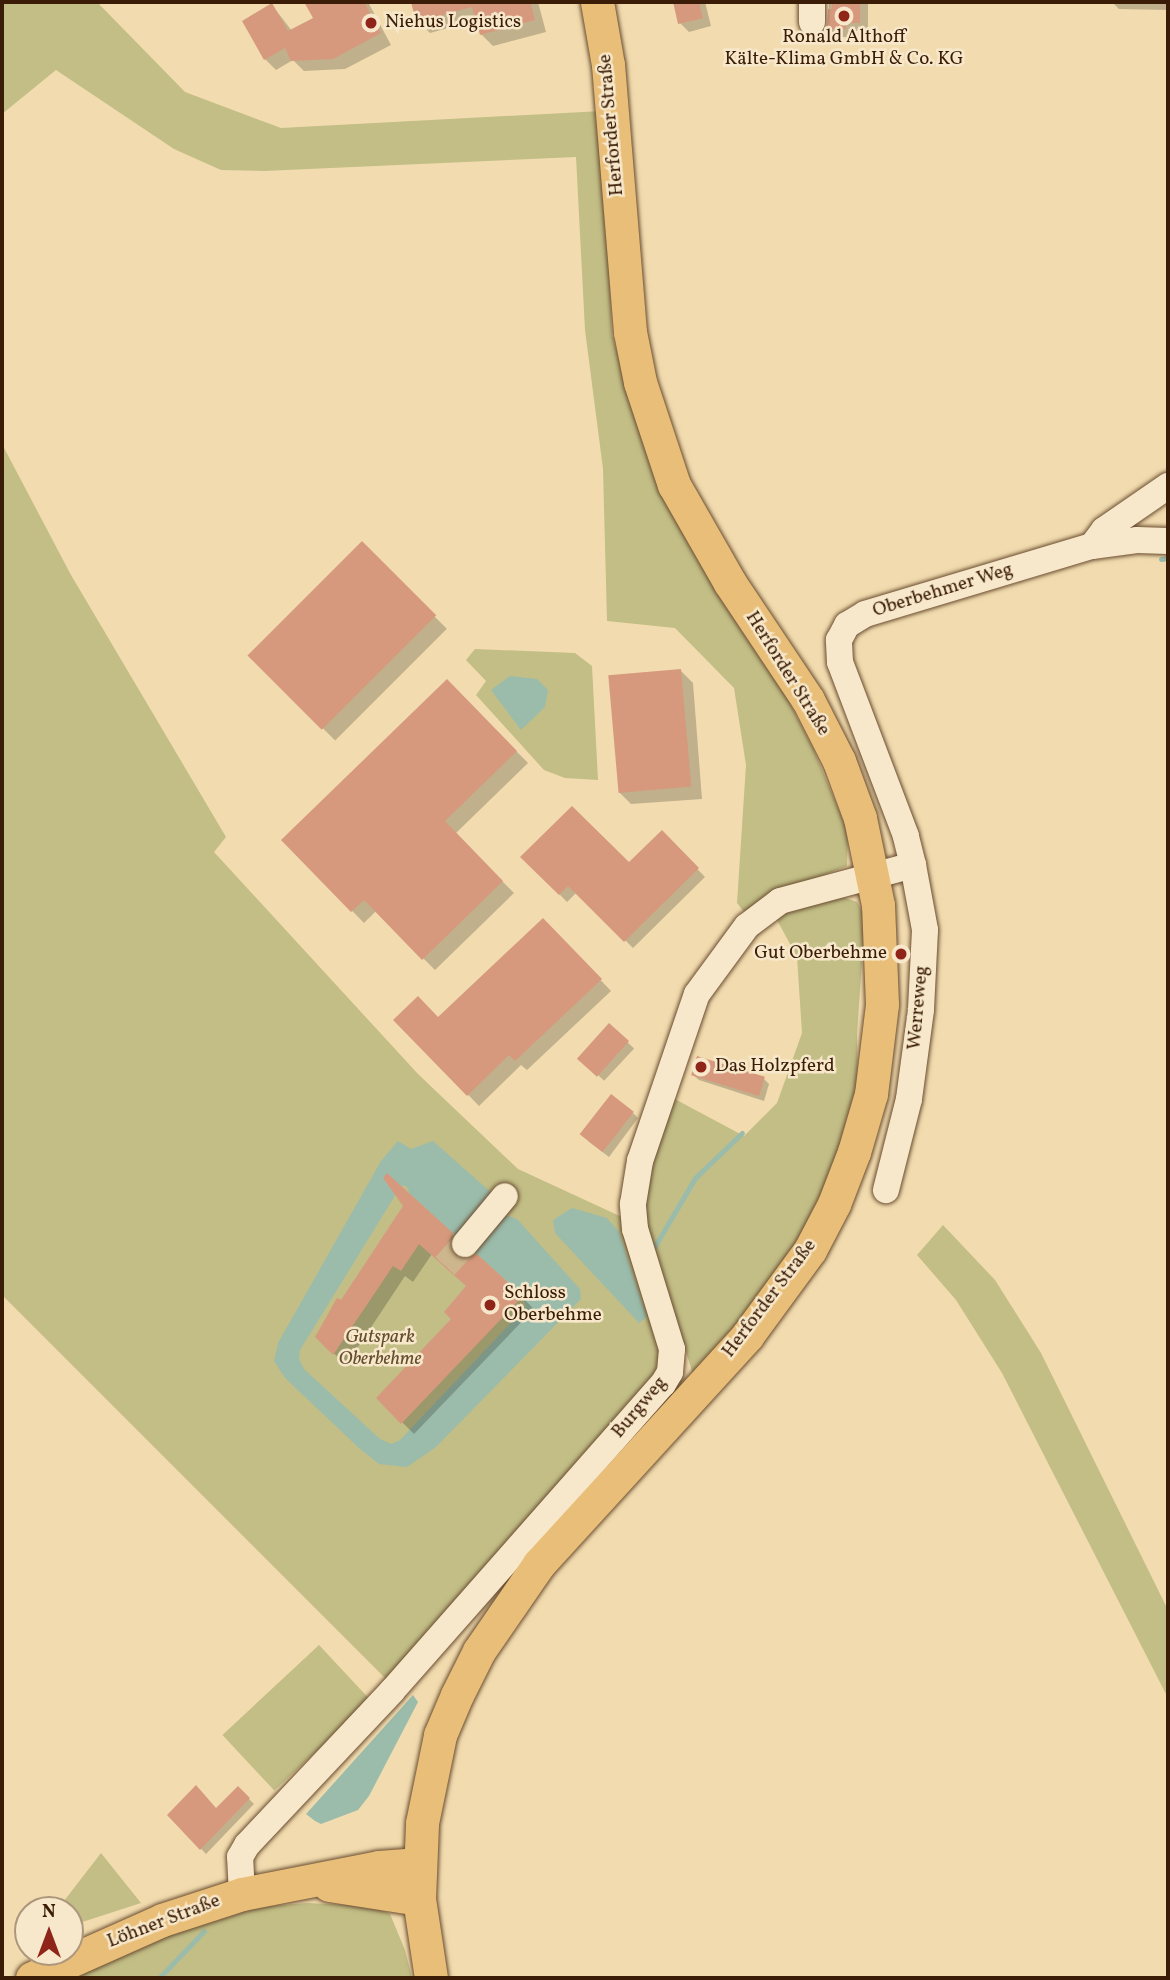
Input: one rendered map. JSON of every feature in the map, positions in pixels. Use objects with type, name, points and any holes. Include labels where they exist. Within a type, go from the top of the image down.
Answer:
[{"type":"main road","name":"Herforder Straße","points":[[430,1978],[419,1899],[422,1823],[440,1735],[479,1651],[539,1564],[747,1336],[810,1250],[834,1204],[854,1152],[877,1059],[882,958],[873,876],[860,818],[839,761],[808,700],[701,536],[674,485],[659,448],[640,382],[629,332],[608,65],[597,2]]},
{"type":"main road","name":"Löhner Straße","points":[[32,1978],[241,1886],[302,1883],[379,1867],[419,1864]]},
{"type":"main road","name":"Löhner Straße","points":[[302,1883],[419,1899]]},
{"type":"street","points":[[1092,546],[1104,530],[1168,486]]},
{"type":"street","name":"Oberbehmer Weg","points":[[912,866],[906,836],[840,662],[839,640],[847,625],[865,614],[1092,546],[1137,540],[1168,541]]},
{"type":"street","points":[[873,876],[912,866]]},
{"type":"street","name":"Werreweg","points":[[886,1189],[909,1099],[921,1010],[925,930],[912,866]]},
{"type":"street","name":"Burgweg","points":[[241,1886],[240,1857],[247,1845],[392,1691],[663,1384],[670,1372],[672,1349],[635,1229],[633,1204],[640,1161],[697,994],[747,926],[780,901],[873,876]]},
{"type":"street","points":[[465,1244],[505,1196]]},
{"type":"green space","points":[[2,2],[97,2],[185,92],[281,128],[602,111],[612,335],[654,476],[784,692],[813,748],[848,832],[847,866],[811,880],[748,917],[737,903],[746,765],[734,688],[675,628],[607,621],[603,469],[585,330],[576,157],[264,171],[221,170],[174,149],[56,70],[2,114]]},
{"type":"green space","name":"Gutspark Oberbehme","points":[[2,444],[71,575],[226,837],[214,852],[418,1074],[518,1169],[624,1218],[662,1333],[664,1370],[390,1683],[2,1295]]},
{"type":"green space","points":[[475,649],[575,653],[592,666],[598,780],[565,778],[544,770],[476,695],[486,681],[466,660]]},
{"type":"green space","points":[[837,895],[857,902],[865,917],[857,1035],[858,1085],[837,1160],[799,1239],[751,1311],[693,1374],[648,1233],[643,1198],[671,1097],[744,1136],[777,1103],[802,1033],[797,957],[777,920],[797,906]]},
{"type":"green space","points":[[943,1225],[995,1280],[1041,1353],[1168,1610],[1168,1698],[1002,1373],[956,1300],[917,1255]]},
{"type":"green space","points":[[319,1645],[371,1701],[274,1791],[222,1735]]},
{"type":"green space","points":[[101,1853],[141,1903],[84,1921],[84,1896],[68,1896]]},
{"type":"green space","points":[[307,1903],[371,1906],[390,1914],[405,1950],[412,1978],[55,1978],[222,1910]]},
{"type":"shaded area","points":[[510,676],[537,679],[548,690],[545,707],[521,730],[491,690]]},
{"type":"shaded area","points":[[398,1141],[411,1149],[433,1141],[495,1196],[458,1238],[410,1194],[406,1186],[401,1186],[300,1350],[299,1359],[304,1369],[380,1439],[391,1444],[400,1440],[526,1307],[523,1296],[470,1248],[499,1213],[517,1219],[580,1289],[581,1299],[436,1447],[407,1467],[379,1464],[360,1449],[285,1378],[274,1361],[278,1343],[381,1161]]},
{"type":"shaded area","points":[[572,1208],[607,1218],[619,1232],[647,1317],[639,1323],[555,1233],[553,1220]]},
{"type":"shaded area","points":[[413,1695],[418,1702],[369,1796],[358,1810],[321,1824],[306,1814]]},
{"type":"building","points":[[304,2],[364,2],[381,33],[333,59],[291,61],[285,48],[264,60],[242,21],[272,3],[288,31],[313,18]]},
{"type":"building","points":[[411,2],[530,2],[535,20],[480,35],[472,7],[416,22]]},
{"type":"building","points":[[673,2],[699,2],[703,18],[678,24]]},
{"type":"building","name":"Ronald Althoff Kälte-Klima GmbH & Co. KG","points":[[832,2],[860,2],[860,23],[846,23],[846,29],[827,29],[828,9],[832,9]]},
{"type":"building","points":[[362,541],[436,615],[322,730],[247,656]]},
{"type":"building","points":[[681,669],[691,787],[619,793],[608,675]]},
{"type":"building","points":[[447,679],[517,751],[445,821],[503,881],[422,960],[364,900],[351,912],[281,840]]},
{"type":"building","points":[[572,806],[629,862],[662,830],[699,868],[624,942],[568,886],[559,895],[520,857]]},
{"type":"building","points":[[543,918],[602,979],[515,1061],[509,1055],[467,1096],[393,1020],[418,996],[438,1017]]},
{"type":"building","points":[[609,1023],[629,1041],[597,1077],[577,1059]]},
{"type":"building","points":[[697,1056],[765,1077],[759,1096],[691,1075]]},
{"type":"building","points":[[611,1094],[634,1112],[602,1152],[580,1134]]},
{"type":"building","name":"Schloss Oberbehme","points":[[387,1173],[453,1233],[449,1242],[454,1256],[463,1260],[477,1254],[523,1296],[401,1424],[376,1398],[451,1319],[444,1312],[466,1286],[419,1244],[401,1271],[393,1266],[333,1355],[315,1337],[337,1298],[341,1300],[403,1206],[383,1178]]},
{"type":"building","points":[[196,1785],[216,1808],[238,1786],[250,1798],[200,1850],[167,1815]]},
{"type":"waterway","points":[[1161,559],[1168,558]]},
{"type":"waterway","points":[[652,1251],[695,1178],[742,1133]]},
{"type":"waterway","points":[[159,1978],[204,1931]]},
{"type":"tunnel","points":[[445,1266],[465,1244]]},
{"type":"place","name":"Ronald Althoff Kälte-Klima GmbH & Co. KG","points":[[844,16]]},
{"type":"place","name":"Niehus Logistics","points":[[371,23]]},
{"type":"place","name":"Gut Oberbehme","points":[[901,954]]},
{"type":"place","name":"Das Holzpferd","points":[[701,1067]]},
{"type":"place","name":"Schloss Oberbehme","points":[[490,1305]]}]
